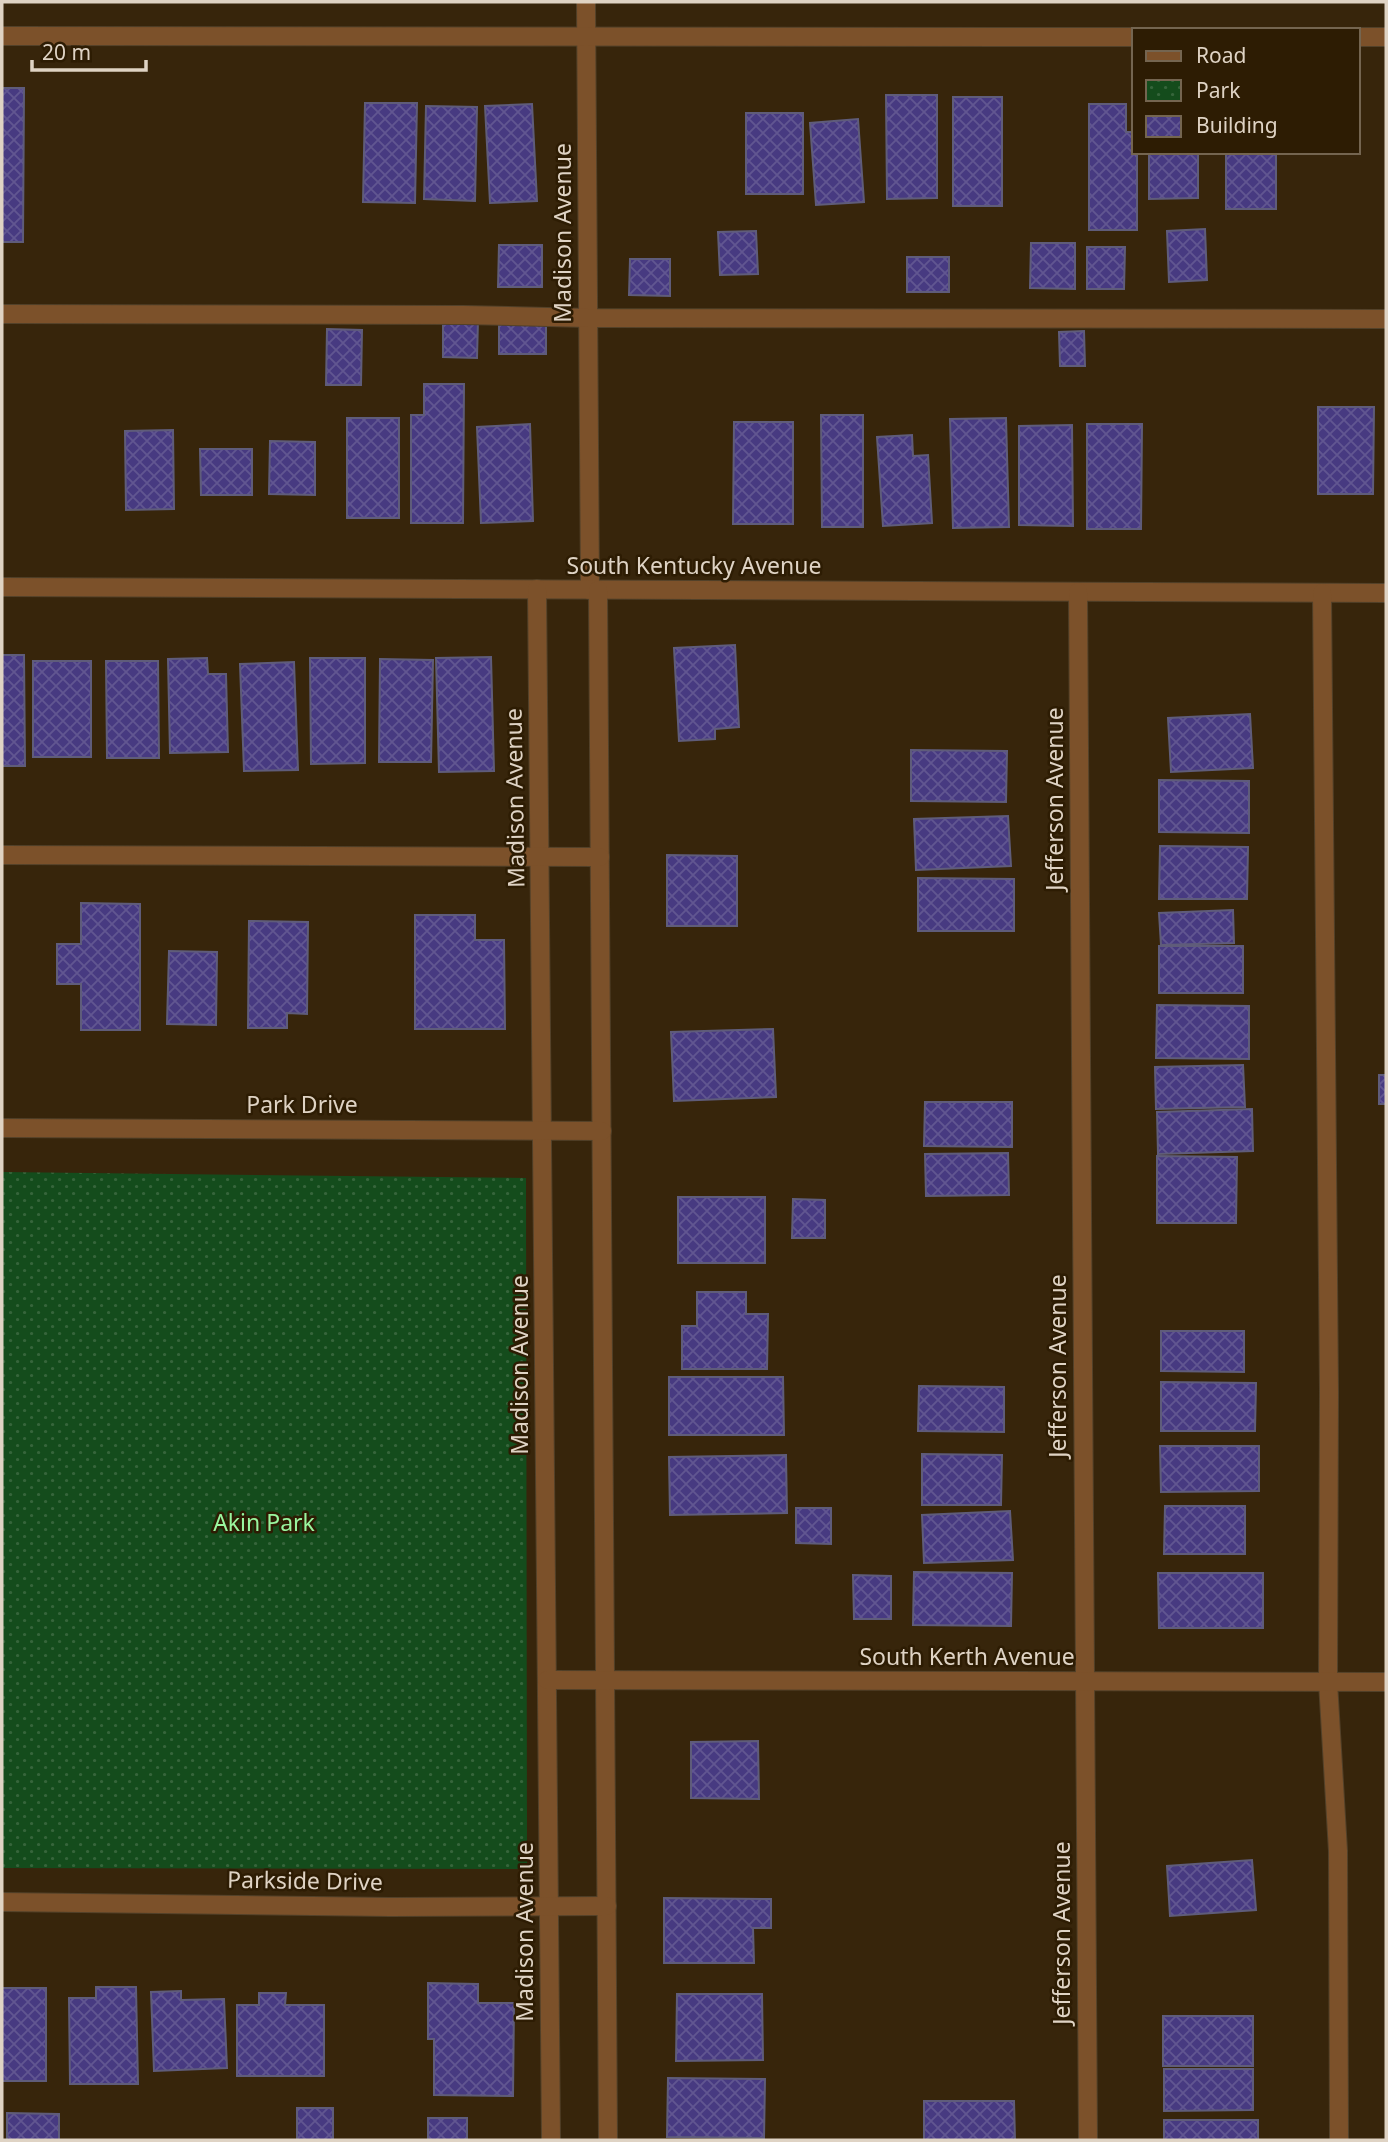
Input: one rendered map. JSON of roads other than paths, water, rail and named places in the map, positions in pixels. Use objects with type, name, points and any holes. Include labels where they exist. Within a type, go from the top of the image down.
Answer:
[{"type":"street","name":"Madison Avenue","points":[[586,2],[588,318],[600,857],[608,2140]]},
{"type":"street","points":[[2,36],[1132,37]]},
{"type":"street","points":[[1360,37],[1386,37]]},
{"type":"street","points":[[2,314],[464,315],[588,318],[1386,318]]},
{"type":"street","name":"South Kentucky Avenue","points":[[2,587],[1386,593]]},
{"type":"street","name":"Madison Avenue","points":[[537,589],[551,2140]]},
{"type":"street","name":"Jefferson Avenue","points":[[1078,592],[1088,2140]]},
{"type":"street","points":[[1322,593],[1329,1391],[1328,1682],[1338,1851],[1339,2140]]},
{"type":"street","points":[[2,855],[600,857]]},
{"type":"street","name":"Park Drive","points":[[2,1128],[602,1131]]},
{"type":"street","name":"South Kerth Avenue","points":[[547,1680],[1386,1682]]},
{"type":"street","name":"Parkside Drive","points":[[2,1902],[607,1906]]},
{"type":"park label","name":"Akin Park","points":[[264,1523]]}]
